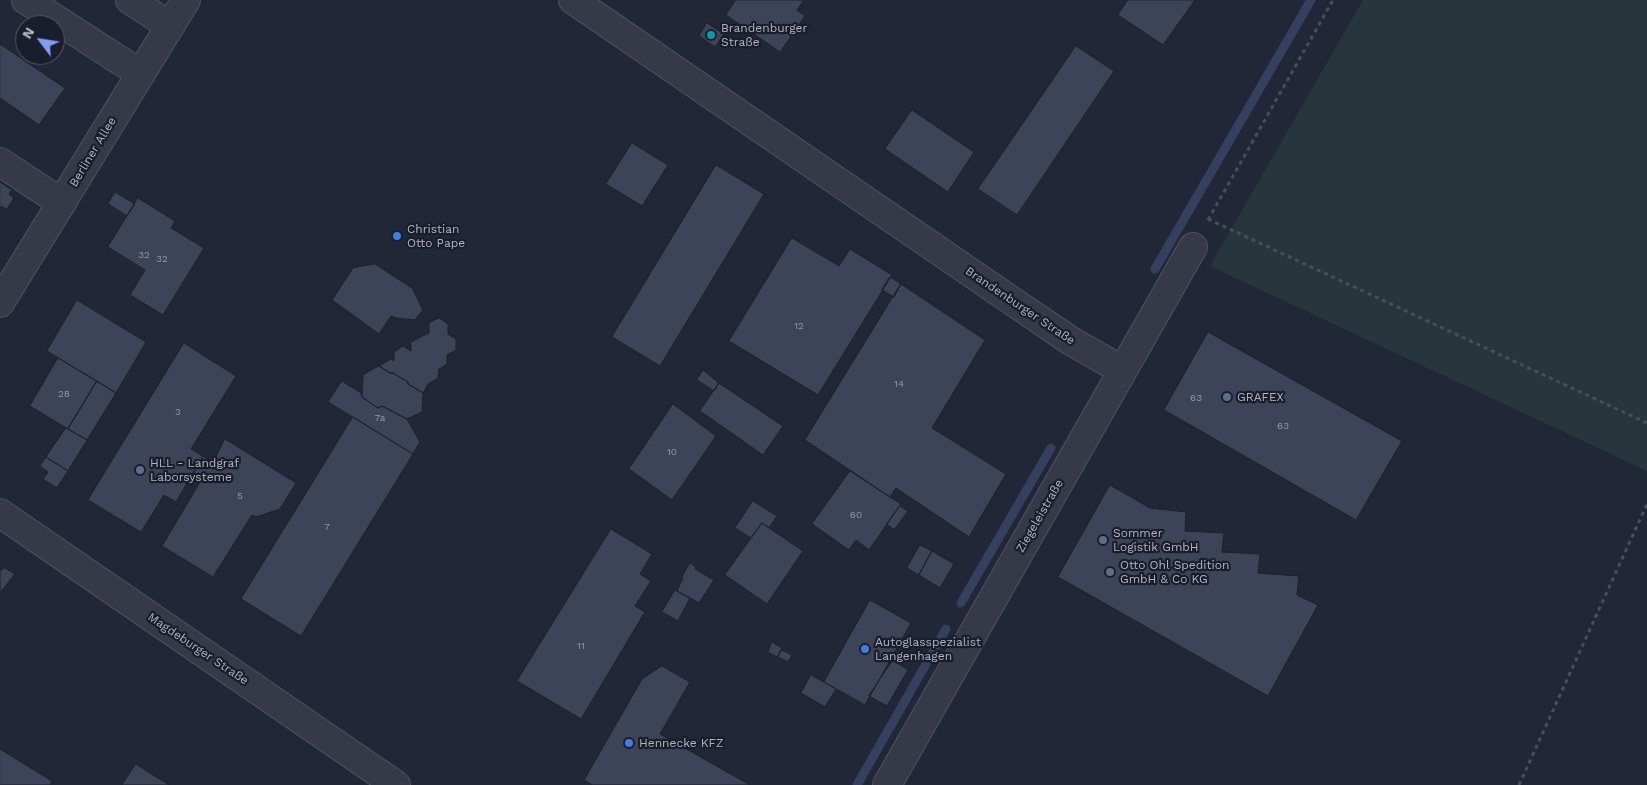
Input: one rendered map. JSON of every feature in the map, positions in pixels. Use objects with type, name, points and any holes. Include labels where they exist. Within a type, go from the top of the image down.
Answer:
[{"type":"street","points":[[26,0],[140,74]]},
{"type":"street","points":[[130,0],[170,26]]},
{"type":"street","name":"Berliner Allee","points":[[0,303],[186,0]]},
{"type":"street","name":"Brandenburger Straße","points":[[573,0],[1071,341],[1122,370]]},
{"type":"street","points":[[0,162],[62,203]]},
{"type":"street","name":"Ziegeleistraße","points":[[887,785],[1193,247]]},
{"type":"street","name":"Magdeburger Straße","points":[[0,513],[391,784]]},
{"type":"path","points":[[1193,247],[1333,0]]},
{"type":"path","points":[[1208,219],[1647,423]]},
{"type":"path","points":[[1519,785],[1647,504]]},
{"type":"shaded area","points":[[1363,0],[1647,0],[1647,471],[1210,266]]},
{"type":"building","points":[[736,0],[804,0],[797,10],[805,16],[780,52],[726,15]]},
{"type":"building","points":[[1128,0],[1195,0],[1163,45],[1118,15]]},
{"type":"building","name":"Brandenburger Straße","points":[[707,23],[724,34],[715,47],[699,36]]},
{"type":"building","points":[[0,44],[15,54],[15,65],[31,65],[65,88],[39,125],[0,98]]},
{"type":"building","points":[[1076,46],[1114,71],[1017,215],[978,189]]},
{"type":"building","points":[[912,110],[974,152],[948,192],[885,149]]},
{"type":"building","points":[[632,143],[668,165],[642,206],[606,184]]},
{"type":"building","points":[[716,165],[764,194],[660,366],[612,337]]},
{"type":"building","points":[[0,182],[12,190],[9,194],[14,198],[7,209],[0,206]]},
{"type":"building","points":[[115,192],[135,204],[127,216],[108,204]]},
{"type":"building","points":[[138,198],[175,221],[171,228],[204,248],[163,315],[130,295],[145,270],[108,247]]},
{"type":"building","points":[[792,238],[839,266],[850,249],[892,275],[818,395],[729,341]]},
{"type":"building","points":[[375,264],[412,288],[423,310],[415,320],[391,316],[379,334],[332,300],[353,268]]},
{"type":"building","points":[[890,277],[901,284],[894,297],[882,290]]},
{"type":"building","points":[[901,284],[985,340],[932,428],[1006,474],[969,537],[896,488],[890,497],[805,440]]},
{"type":"building","points":[[77,300],[146,342],[116,393],[47,351]]},
{"type":"building","points":[[439,318],[448,324],[448,334],[456,339],[456,350],[447,355],[447,364],[439,369],[438,378],[428,384],[423,393],[408,384],[408,382],[379,366],[391,359],[394,361],[394,352],[403,346],[411,351],[411,342],[429,333],[429,323]]},
{"type":"building","points":[[1208,332],[1402,441],[1356,520],[1164,410]]},
{"type":"building","points":[[184,343],[236,376],[191,449],[203,456],[176,502],[164,495],[141,532],[88,500]]},
{"type":"building","points":[[58,358],[97,381],[68,429],[30,406]]},
{"type":"building","points":[[379,366],[408,382],[408,384],[423,393],[422,412],[407,419],[382,406],[378,408],[362,397],[363,375]]},
{"type":"building","points":[[703,370],[719,383],[714,391],[697,380]]},
{"type":"building","points":[[97,381],[116,393],[87,440],[68,429]]},
{"type":"building","points":[[342,381],[361,393],[362,397],[378,408],[382,406],[407,419],[420,442],[413,454],[328,402]]},
{"type":"building","points":[[719,383],[783,426],[763,455],[700,411]]},
{"type":"building","points":[[673,404],[716,436],[672,500],[629,469]]},
{"type":"building","points":[[353,417],[413,454],[301,636],[241,599]]},
{"type":"building","points":[[66,428],[87,440],[68,471],[46,457]]},
{"type":"building","points":[[225,439],[296,483],[280,509],[256,517],[252,515],[213,577],[162,546],[200,482],[191,477],[203,456],[213,462]]},
{"type":"building","points":[[46,457],[68,471],[57,488],[43,479],[48,472],[40,466]]},
{"type":"building","points":[[850,471],[901,504],[869,550],[856,540],[849,550],[812,524]]},
{"type":"building","points":[[1110,485],[1150,508],[1186,512],[1185,531],[1224,533],[1222,552],[1260,554],[1258,573],[1299,576],[1297,595],[1318,605],[1268,696],[1058,577]]},
{"type":"building","points":[[753,501],[777,516],[769,528],[762,523],[751,538],[735,528]]},
{"type":"building","points":[[900,506],[908,511],[894,530],[887,524]]},
{"type":"building","points":[[762,523],[803,551],[767,604],[725,575]]},
{"type":"building","points":[[611,529],[652,554],[640,574],[651,581],[635,606],[645,612],[581,719],[517,681]]},
{"type":"building","points":[[920,545],[932,551],[919,575],[907,568]]},
{"type":"building","points":[[932,551],[954,564],[940,588],[919,575]]},
{"type":"building","points":[[690,563],[696,567],[695,569],[714,580],[699,603],[677,591]]},
{"type":"building","points":[[5,568],[15,574],[0,593],[0,571]]},
{"type":"building","points":[[675,590],[690,598],[678,621],[662,612]]},
{"type":"building","points":[[870,600],[911,623],[865,705],[824,682]]},
{"type":"building","points":[[772,642],[782,648],[777,657],[768,652]]},
{"type":"building","points":[[782,650],[792,655],[788,662],[778,657]]},
{"type":"building","points":[[893,660],[908,670],[887,706],[869,696]]},
{"type":"building","points":[[662,666],[690,682],[660,734],[750,785],[592,785],[584,780],[642,679]]},
{"type":"building","points":[[811,675],[836,689],[825,707],[801,693]]},
{"type":"building","points":[[0,749],[52,781],[50,785],[0,785]]},
{"type":"building","points":[[136,764],[169,785],[122,785]]},
{"type":"waterway","points":[[1155,269],[1311,0]]},
{"type":"waterway","points":[[961,603],[1051,448]]},
{"type":"waterway","points":[[857,785],[946,629]]},
{"type":"place","name":"Brandenburger Straße","points":[[711,35]]},
{"type":"place","name":"Christian Otto Pape","points":[[397,236]]},
{"type":"place","name":"GRAFEX","points":[[1227,397]]},
{"type":"place","name":"HLL - Landgraf Laborsysteme","points":[[140,470]]},
{"type":"place","name":"Sommer Logistik GmbH","points":[[1103,540]]},
{"type":"place","name":"Otto Ohl Spedition GmbH & Co KG","points":[[1110,572]]},
{"type":"place","name":"Autoglasspezialist Langenhagen","points":[[865,649]]},
{"type":"place","name":"Hennecke KFZ","points":[[629,743]]}]
